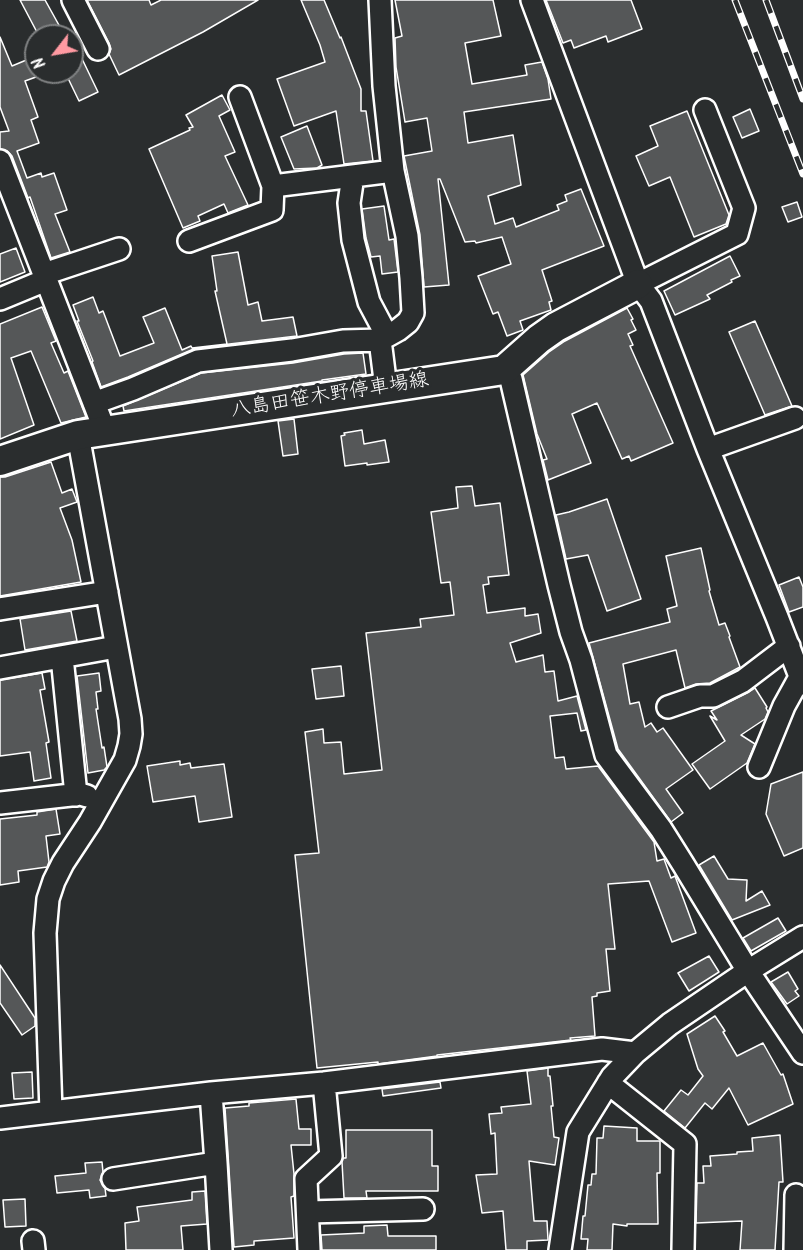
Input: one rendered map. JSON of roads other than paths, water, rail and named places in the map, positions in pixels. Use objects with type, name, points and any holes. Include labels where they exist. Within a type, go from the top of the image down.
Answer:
[{"type":"main road","points":[[504,370],[556,327],[638,284]]},
{"type":"main road","name":"八島田笹木野停車場線","points":[[0,461],[92,433],[504,370]]},
{"type":"street","points":[[73,0],[98,49]]},
{"type":"street","points":[[94,403],[151,382],[198,361],[292,350],[343,341],[384,338],[408,322],[413,313],[407,236],[393,171],[384,86],[380,0]]},
{"type":"street","points":[[531,0],[638,284],[651,302],[802,680],[784,706],[759,767]]},
{"type":"street","points":[[189,241],[272,210],[273,186],[240,97]]},
{"type":"street","points":[[638,284],[737,234],[744,208],[705,110]]},
{"type":"street","points":[[0,161],[94,403],[92,433],[107,592],[131,734],[125,760],[63,863],[48,899],[45,933],[51,1113]]},
{"type":"street","points":[[273,186],[393,171]]},
{"type":"street","points":[[353,176],[349,203],[353,240],[369,302],[384,338],[386,388]]},
{"type":"street","points":[[0,299],[45,277],[119,249]]},
{"type":"street","points":[[504,370],[512,379],[559,585],[606,755],[661,830],[748,971],[803,1053]]},
{"type":"street","points":[[708,449],[795,418]]},
{"type":"street","points":[[0,609],[107,592]]},
{"type":"street","points":[[668,707],[700,696],[713,696],[743,681],[789,646]]},
{"type":"street","points":[[0,668],[116,647]]},
{"type":"street","points":[[62,657],[76,795]]},
{"type":"street","points":[[0,803],[80,794],[102,800]]},
{"type":"street","points":[[560,1250],[578,1132],[612,1077],[635,1053],[670,1024],[803,937]]},
{"type":"street","points":[[0,1118],[211,1093],[324,1083],[602,1049],[635,1053]]},
{"type":"street","points":[[309,1250],[306,1179],[331,1156],[324,1083]]},
{"type":"street","points":[[609,1083],[685,1144],[683,1250]]},
{"type":"street","points":[[211,1093],[221,1250]]},
{"type":"street","points":[[113,1179],[216,1164]]},
{"type":"street","points":[[795,1250],[796,1195]]},
{"type":"street","points":[[308,1212],[423,1209]]},
{"type":"railway","points":[[735,0],[803,174]]},
{"type":"railway","points":[[766,0],[803,99]]}]
